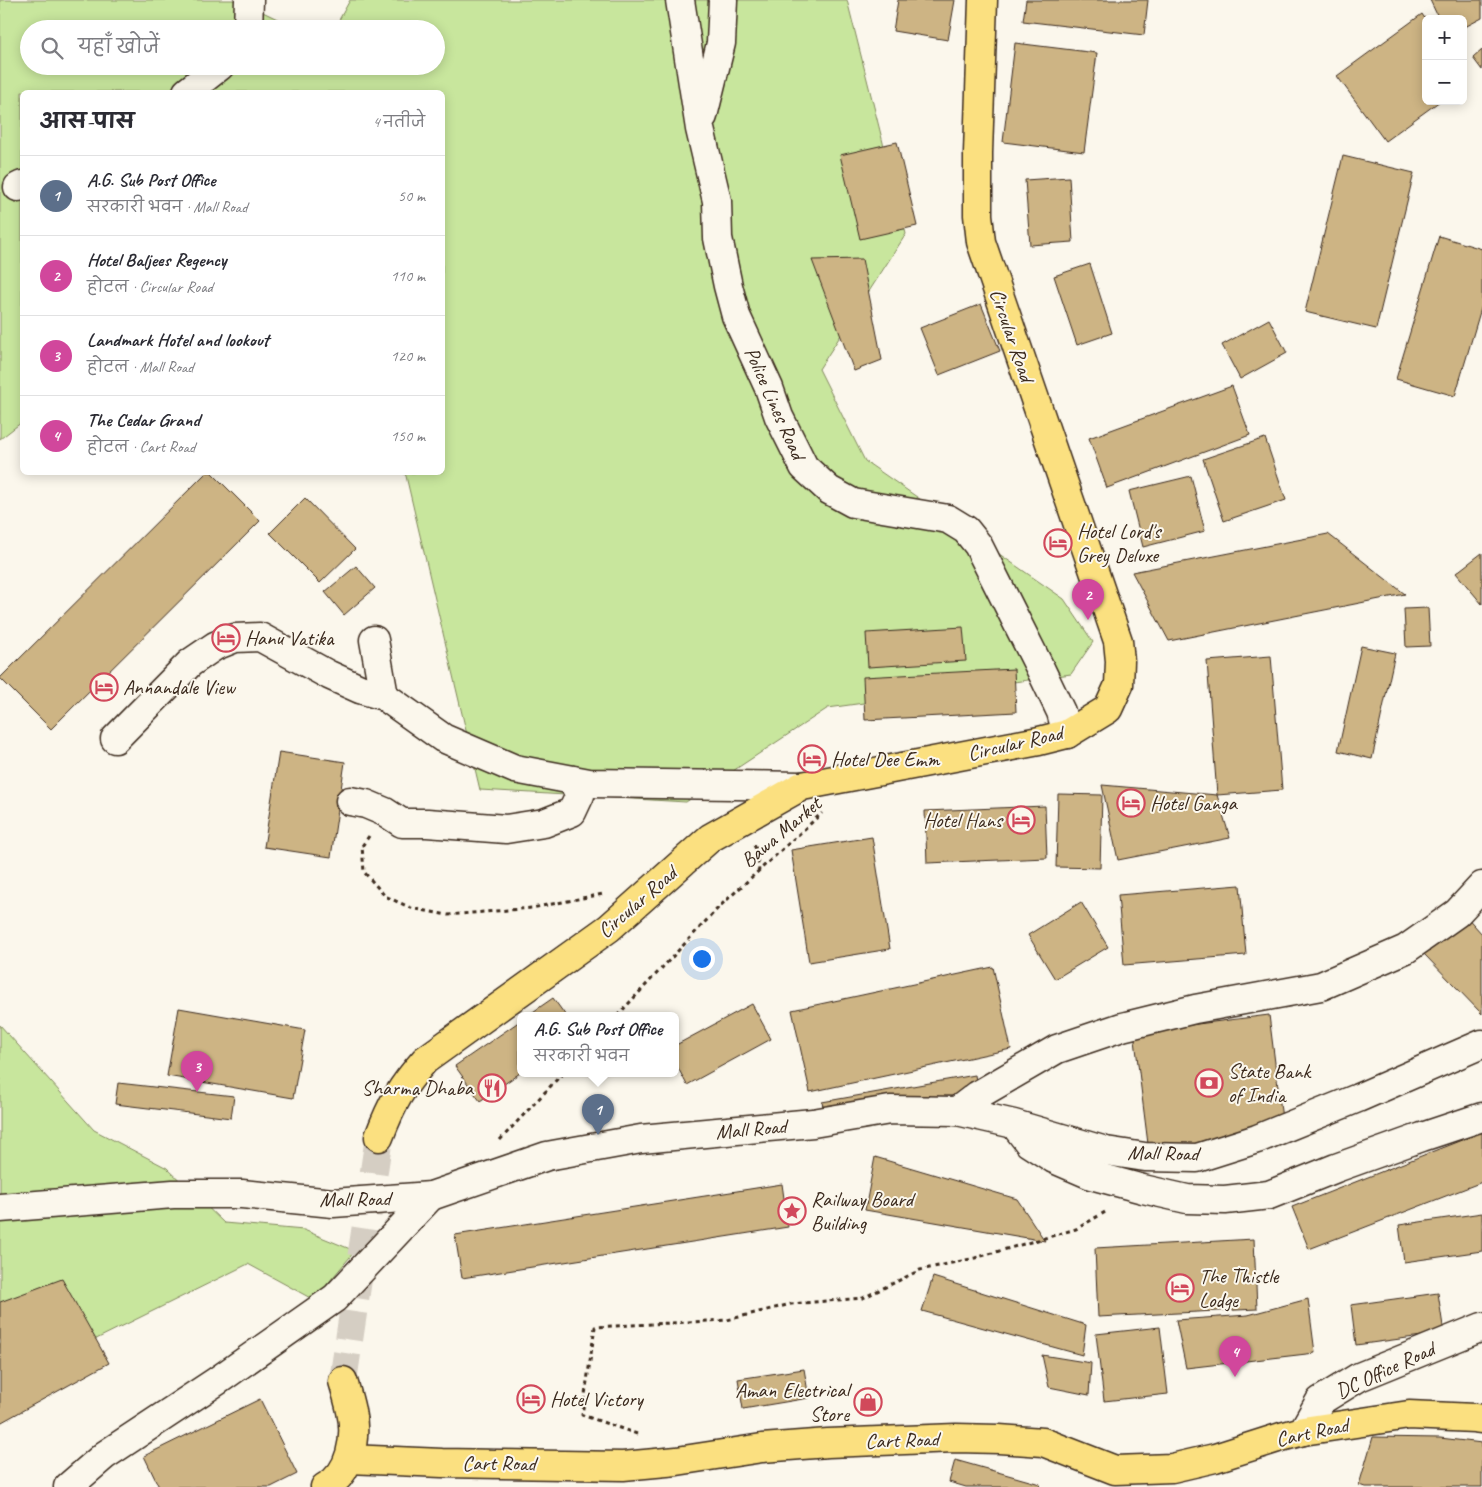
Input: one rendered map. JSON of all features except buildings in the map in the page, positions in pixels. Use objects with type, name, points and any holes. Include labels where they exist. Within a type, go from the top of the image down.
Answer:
[{"type":"main road","name":"Circular Road","points":[[379,1137],[398,1093],[425,1060],[609,928],[710,838],[802,786],[1067,734],[1108,709],[1120,685],[1118,641],[981,242],[978,216],[978,154],[983,0]]},
{"type":"main road","points":[[325,1487],[336,1478],[349,1459],[353,1436],[352,1411],[343,1381]]},
{"type":"main road","name":"Cart Road","points":[[349,1459],[442,1463],[623,1466],[677,1461],[762,1448],[828,1443],[991,1438],[1043,1442],[1115,1470],[1172,1468],[1215,1458],[1281,1436],[1303,1431],[1409,1415],[1482,1419]]},
{"type":"street","points":[[248,20],[249,0]]},
{"type":"street","name":"Police Lines Road","points":[[680,0],[700,129],[717,201],[718,238],[728,286],[736,316],[766,380],[779,417],[804,467],[830,490],[852,503],[948,519],[966,530],[978,545],[1039,666],[1060,712],[1067,734]]},
{"type":"street","points":[[700,129],[721,43],[723,0]]},
{"type":"street","points":[[190,90],[209,75]]},
{"type":"street","points":[[115,739],[190,663],[215,646],[234,638],[260,637],[329,675],[360,689],[384,696],[443,738],[515,769],[589,783],[802,786]]},
{"type":"street","points":[[374,640],[384,696]]},
{"type":"street","points":[[350,801],[366,804],[402,822],[506,828],[544,822],[572,812],[580,795],[572,780]]},
{"type":"street","points":[[957,1111],[978,1095],[1057,1049],[1122,1026],[1196,1009],[1321,986],[1406,949],[1457,913],[1482,886]]},
{"type":"street","name":"Mall Road","points":[[0,1208],[173,1194],[242,1194],[333,1203],[430,1196],[547,1156],[641,1139],[813,1123],[890,1110],[957,1111],[1014,1124],[1106,1151],[1145,1157],[1197,1158],[1257,1139],[1358,1098],[1482,1044]]},
{"type":"street","points":[[1014,1124],[1029,1143],[1054,1159],[1091,1176],[1186,1199],[1225,1200],[1269,1195],[1336,1168],[1482,1117]]},
{"type":"street","points":[[68,1487],[105,1455],[217,1381],[335,1298],[430,1196]]},
{"type":"street","name":"DC Office Road","points":[[1303,1431],[1320,1401],[1352,1382],[1482,1327]]},
{"type":"path","name":"Bawa Market","points":[[621,1012],[719,907],[829,807]]},
{"type":"path","points":[[402,822],[376,826],[362,846],[364,872],[385,896],[411,908],[448,915],[532,908],[610,892]]},
{"type":"path","points":[[498,1141],[559,1077]]},
{"type":"path","points":[[646,1437],[582,1415],[595,1327],[727,1320],[792,1304],[863,1298],[920,1270],[975,1258],[1076,1229],[1143,1189]]},
{"type":"green space","points":[[0,0],[238,0],[279,20],[20,20],[20,75],[445,75],[445,20],[339,20],[350,0],[847,0],[906,234],[819,369],[865,461],[1064,599],[1093,642],[1071,674],[828,708],[686,802],[480,790],[405,475],[445,475],[445,90],[20,90],[20,424],[0,439]]},
{"type":"green space","points":[[0,1025],[94,1130],[167,1168],[224,1223],[304,1230],[355,1251],[314,1300],[248,1264],[72,1351],[0,1348]]},
{"type":"tunnel","points":[[343,1381],[379,1137]]},
{"type":"place","name":"Hotel Lord's Grey Deluxe","points":[[1058,543]]},
{"type":"place","name":"Hotel Baljees Regency","points":[[1088,620]]},
{"type":"place","name":"Hanu Vatika","points":[[226,638]]},
{"type":"place","name":"Annandale View","points":[[104,687]]},
{"type":"place","name":"Hotel Dee Emm","points":[[812,759]]},
{"type":"place","name":"Hotel Ganga","points":[[1131,803]]},
{"type":"place","name":"Hotel Hans","points":[[1021,820]]},
{"type":"place","name":"State Bank of India","points":[[1209,1083]]},
{"type":"place","name":"Sharma Dhaba","points":[[492,1088]]},
{"type":"place","name":"Landmark Hotel and lookout","points":[[197,1092]]},
{"type":"place","name":"A.G. Sub Post Office","points":[[598,1135]]},
{"type":"place","name":"Railway Board Building","points":[[792,1211]]},
{"type":"place","name":"The Thistle Lodge","points":[[1180,1288]]},
{"type":"place","name":"The Cedar Grand","points":[[1235,1377]]},
{"type":"place","name":"Hotel Victory","points":[[531,1399]]},
{"type":"place","name":"Aman Electrical Store","points":[[868,1402]]}]
